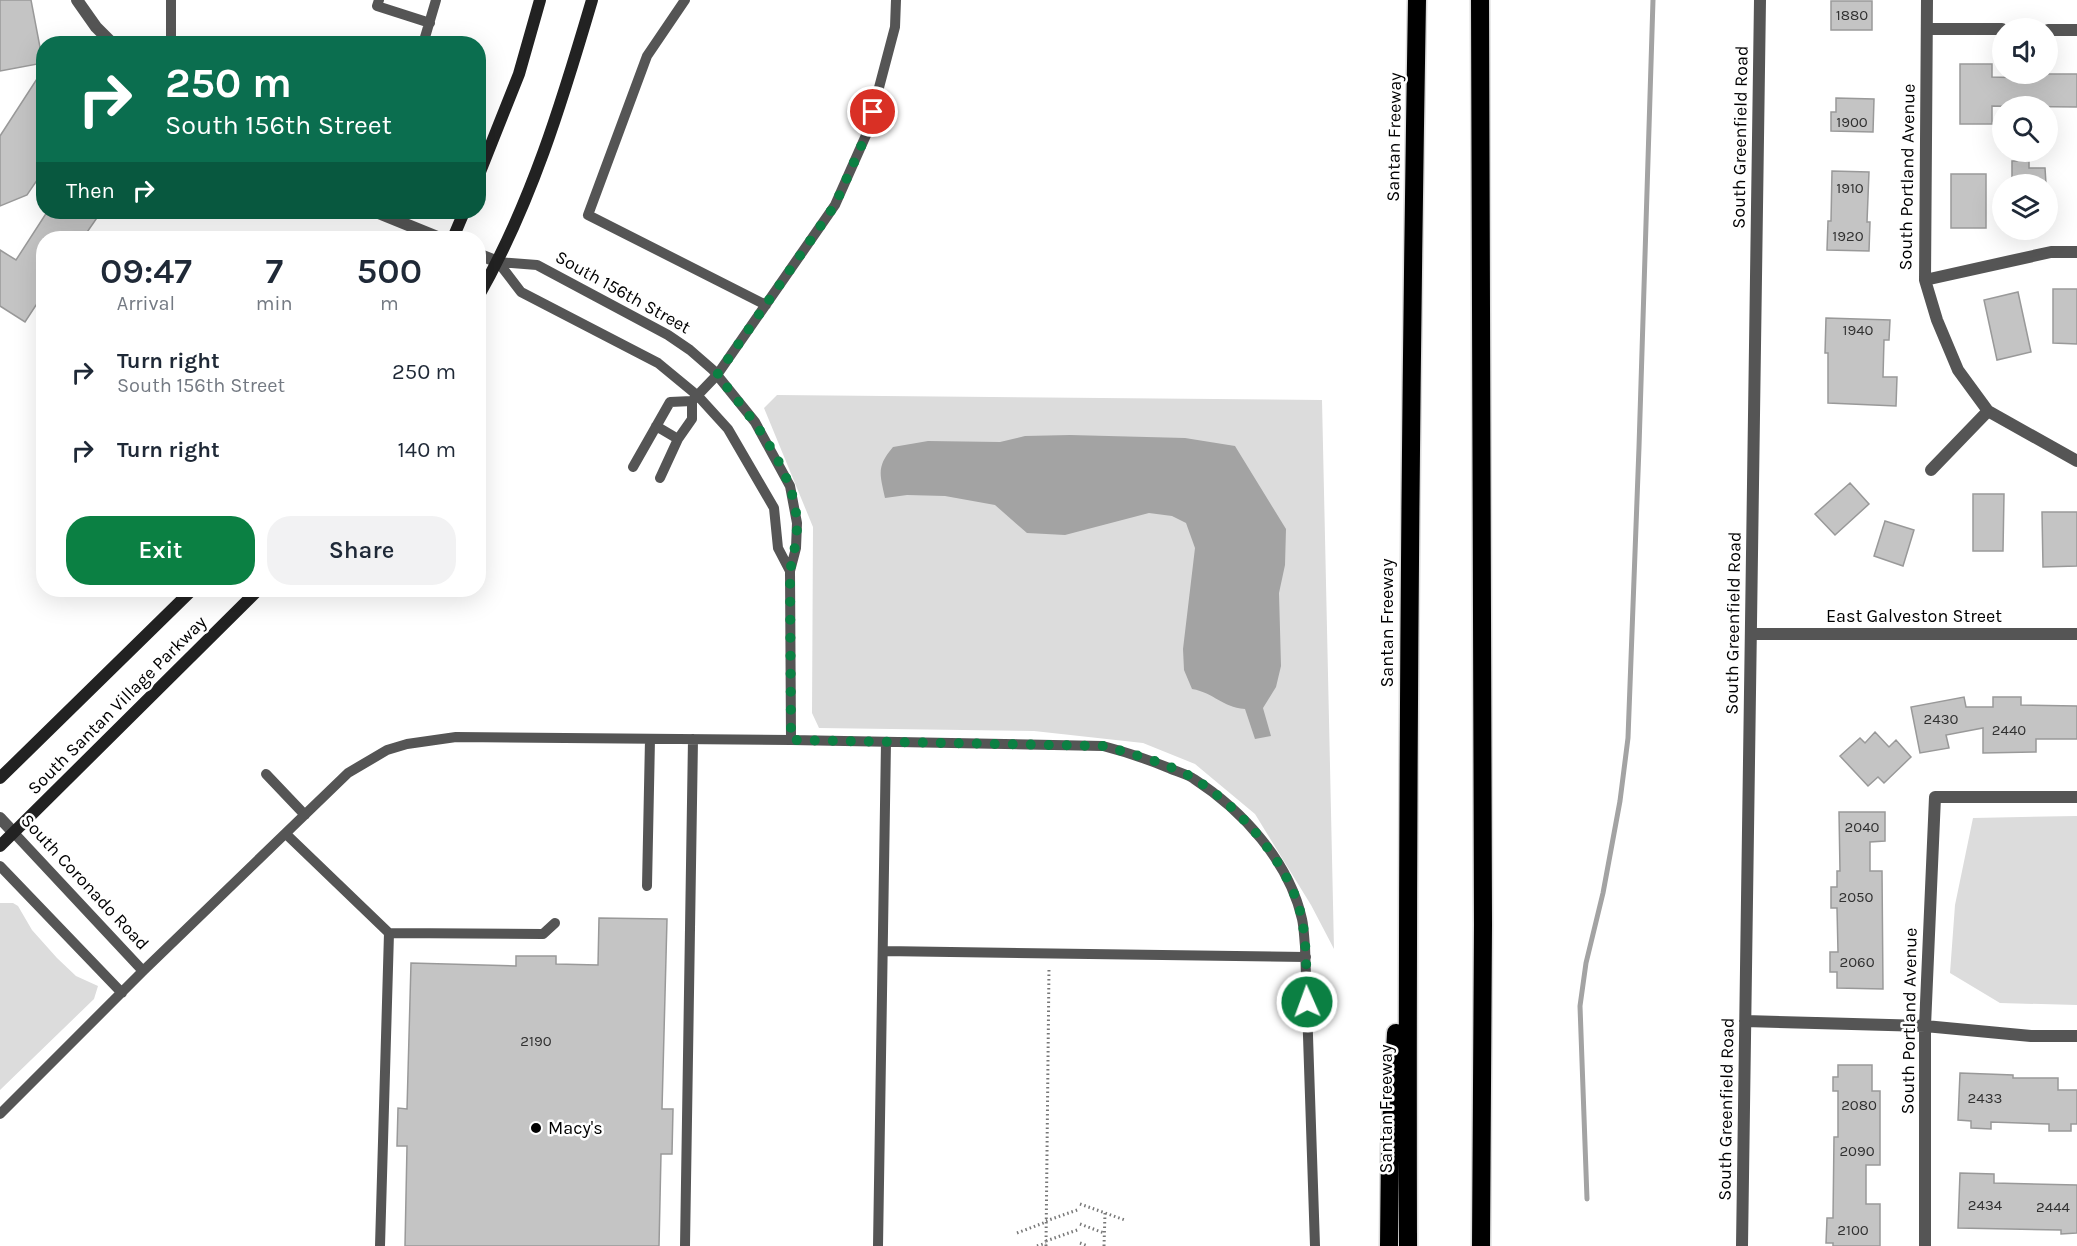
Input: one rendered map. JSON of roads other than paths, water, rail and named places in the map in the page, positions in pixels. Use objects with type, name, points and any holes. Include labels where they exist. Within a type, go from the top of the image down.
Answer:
[{"type":"highway","name":"Santan Freeway","points":[[1408,1246],[1409,501],[1417,0]]},
{"type":"highway","points":[[1480,0],[1482,1246]]},
{"type":"highway","points":[[1389,1246],[1390,1146],[1407,825]]},
{"type":"highway","points":[[1482,1189],[1494,1246]]},
{"type":"main road","points":[[486,157],[519,74],[540,0]]},
{"type":"main road","points":[[486,283],[498,262],[533,180],[563,98],[592,0]]},
{"type":"main road","name":"South Santan Village Parkway","points":[[0,778],[185,597]]},
{"type":"main road","name":"South Santan Village Parkway","points":[[0,846],[251,597]]},
{"type":"street","points":[[77,0],[105,36]]},
{"type":"street","name":"South Greenfield Road","points":[[1742,1246],[1760,0]]},
{"type":"street","name":"South Portland Avenue","points":[[1927,0],[1924,280],[1937,320],[1958,370],[1988,411]]},
{"type":"street","points":[[1927,29],[1992,29]]},
{"type":"street","points":[[2058,30],[2077,30]]},
{"type":"street","points":[[393,219],[423,231]]},
{"type":"street","points":[[1924,280],[2051,252],[2077,252]]},
{"type":"street","name":"South 156th Street","points":[[486,257],[498,262]]},
{"type":"street","points":[[1931,470],[1988,411],[2077,461]]},
{"type":"street","name":"East Galveston Street","points":[[1751,634],[2077,634]]},
{"type":"street","name":"South Portland Avenue","points":[[1924,1246],[1925,1026],[1935,797],[2077,797]]},
{"type":"street","name":"South Coronado Road","points":[[0,818],[14,832]]},
{"type":"street","points":[[1745,1021],[1925,1026],[2031,1036],[2077,1036]]},
{"type":"lane","points":[[171,0],[171,36]]},
{"type":"lane","points":[[379,0],[377,6],[430,23]]},
{"type":"lane","points":[[426,36],[436,0]]},
{"type":"lane","points":[[686,0],[647,56],[588,215],[766,305]]},
{"type":"lane","points":[[660,478],[678,439],[692,419],[695,398],[717,375],[835,205],[867,133],[896,27],[896,0]]},
{"type":"lane","name":"South 156th Street","points":[[498,262],[537,265],[668,335],[690,350],[717,375],[756,422],[790,486],[797,524],[796,548],[790,571],[791,740]]},
{"type":"lane","name":"South 156th Street","points":[[498,262],[521,292],[658,363],[728,429],[774,508],[778,548],[790,571]]},
{"type":"lane","points":[[633,467],[670,402],[695,398]]},
{"type":"lane","points":[[656,426],[678,439]]},
{"type":"lane","points":[[0,1114],[348,772],[387,750],[407,744],[456,737],[1103,746],[1133,754],[1193,778],[1236,812],[1265,844],[1282,869],[1302,918],[1306,957],[1315,1246]]},
{"type":"lane","points":[[647,885],[650,739]]},
{"type":"lane","points":[[685,1246],[693,739]]},
{"type":"lane","points":[[878,1246],[886,742]]},
{"type":"lane","points":[[266,774],[305,815]]},
{"type":"lane","name":"South Coronado Road","points":[[14,832],[143,971]]},
{"type":"lane","points":[[286,834],[389,933],[543,934],[555,922]]},
{"type":"lane","points":[[0,866],[122,993]]},
{"type":"lane","points":[[380,1246],[389,933]]},
{"type":"lane","points":[[883,951],[1306,957]]},
{"type":"waterway","points":[[1587,1199],[1580,1006],[1586,963],[1603,893],[1620,801],[1628,738],[1653,0]]},
{"type":"place","name":"Macy's","points":[[536,1128]]}]
